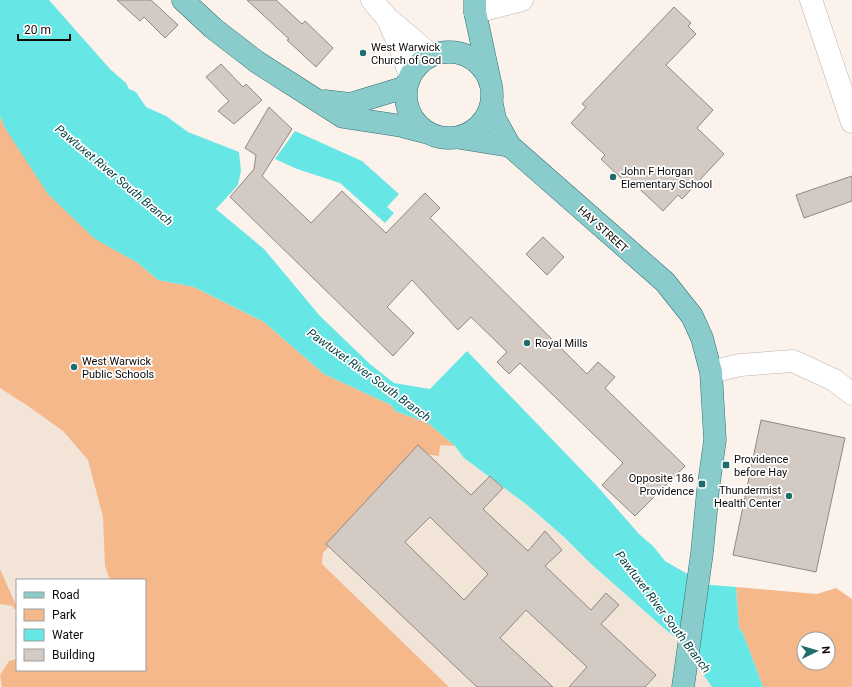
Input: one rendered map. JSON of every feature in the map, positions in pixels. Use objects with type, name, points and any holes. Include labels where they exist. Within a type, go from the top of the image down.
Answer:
[{"type":"main road","points":[[183,0],[213,28],[257,62],[343,117],[402,126],[425,132],[436,137],[448,139],[460,138],[510,146]]},
{"type":"main road","points":[[425,132],[416,124],[409,112],[406,100],[408,81],[419,64],[437,54],[468,32],[475,6]]},
{"type":"main road","points":[[460,138],[471,133],[480,126],[488,116],[492,104],[492,93],[475,6]]},
{"type":"main road","points":[[437,54],[459,53],[472,58],[483,68],[490,82]]},
{"type":"main road","points":[[318,100],[350,104],[408,81]]},
{"type":"main road","name":"HAY STREET","points":[[492,104],[494,119],[510,146],[660,278],[677,296],[692,316],[702,338],[711,372],[715,440],[708,490],[702,553],[685,677]]},
{"type":"street","points":[[372,0],[387,18],[437,54]]},
{"type":"street","points":[[475,6],[522,0]]},
{"type":"street","points":[[811,0],[852,122]]},
{"type":"street","points":[[387,18],[402,50],[408,81]]},
{"type":"street","points":[[711,372],[740,365],[793,361],[834,380],[852,394]]},
{"type":"shaded area","points":[[0,120],[114,210],[37,309],[145,579],[16,579],[16,671],[130,687],[0,687]]},
{"type":"shaded area","points":[[440,445],[455,446],[464,458],[526,504],[564,537],[590,563],[686,646],[691,657],[712,687],[449,687],[322,564],[323,553],[402,469]]},
{"type":"green space","points":[[0,116],[5,128],[96,239],[138,263],[158,280],[194,287],[264,322],[324,374],[391,405],[395,411],[428,423],[455,446],[440,445],[439,456],[426,454],[402,469],[323,553],[322,564],[449,687],[2,687],[0,675],[9,661],[16,659],[16,671],[146,671],[146,579],[110,579],[105,566],[103,517],[88,460],[63,431],[0,388]]},
{"type":"green space","points":[[0,569],[16,603],[16,609],[14,609],[13,606],[0,604]]},
{"type":"green space","points":[[736,587],[817,594],[836,588],[852,599],[852,687],[763,687],[743,633],[739,628]]},
{"type":"water","name":"Pawtuxet River South Branch","points":[[0,0],[49,0],[110,69],[126,83],[129,89],[136,92],[146,107],[166,116],[188,132],[239,152],[241,171],[238,185],[216,209],[264,249],[320,316],[370,364],[394,383],[430,389],[467,351],[597,486],[665,561],[691,576],[700,584],[736,587],[739,628],[743,633],[763,687],[712,687],[691,657],[686,646],[590,563],[564,537],[526,504],[464,458],[455,446],[428,423],[395,411],[391,405],[324,374],[264,322],[194,287],[158,280],[138,263],[95,239],[48,194],[5,128],[0,116]]},
{"type":"water","points":[[295,131],[362,161],[399,194],[387,207],[394,213],[385,223],[340,183],[297,169],[275,159]]},
{"type":"building","points":[[117,0],[151,0],[178,25],[165,38],[144,17],[140,21]]},
{"type":"building","points":[[247,0],[276,0],[302,24],[305,21],[333,48],[316,67],[287,40],[289,39]]},
{"type":"building","points":[[674,7],[691,23],[688,26],[696,34],[666,65],[713,110],[697,128],[724,154],[682,199],[678,195],[663,211],[629,179],[626,183],[601,159],[605,155],[571,123],[586,107],[582,104]]},
{"type":"building","points":[[221,64],[243,87],[246,84],[262,100],[234,124],[218,111],[229,101],[206,77]]},
{"type":"building","name":"Royal Mills","points":[[269,107],[292,129],[262,176],[311,223],[342,191],[386,233],[425,193],[440,208],[430,218],[587,374],[598,362],[615,377],[605,388],[685,466],[635,516],[602,485],[623,463],[520,363],[509,374],[497,362],[507,352],[471,317],[458,330],[412,280],[387,307],[414,333],[393,356],[230,197],[254,169],[256,155],[245,148]]},
{"type":"building","points":[[852,176],[852,201],[804,218],[796,195]]},
{"type":"building","points":[[543,237],[564,257],[547,275],[526,254]]},
{"type":"building","name":"Thundermist Health Center","points":[[761,420],[845,438],[816,572],[733,555]]},
{"type":"building","points":[[418,445],[471,495],[490,476],[503,488],[483,509],[528,551],[545,531],[562,550],[545,566],[591,610],[606,593],[619,605],[601,624],[656,675],[645,687],[569,687],[587,667],[526,610],[500,638],[553,687],[477,687],[326,544]],"holes":[[[430,517],[488,574],[464,600],[405,542]]]},
{"type":"place","name":"West Warwick Church of God","points":[[363,53]]},
{"type":"place","name":"John F Horgan Elementary School","points":[[613,177]]},
{"type":"place","name":"Royal Mills","points":[[527,343]]},
{"type":"place","name":"West Warwick Public Schools","points":[[74,367]]},
{"type":"place","name":"Providence before Hay","points":[[726,465]]},
{"type":"place","name":"Opposite 186 Providence","points":[[702,484]]},
{"type":"place","name":"Thundermist Health Center","points":[[789,496]]}]
